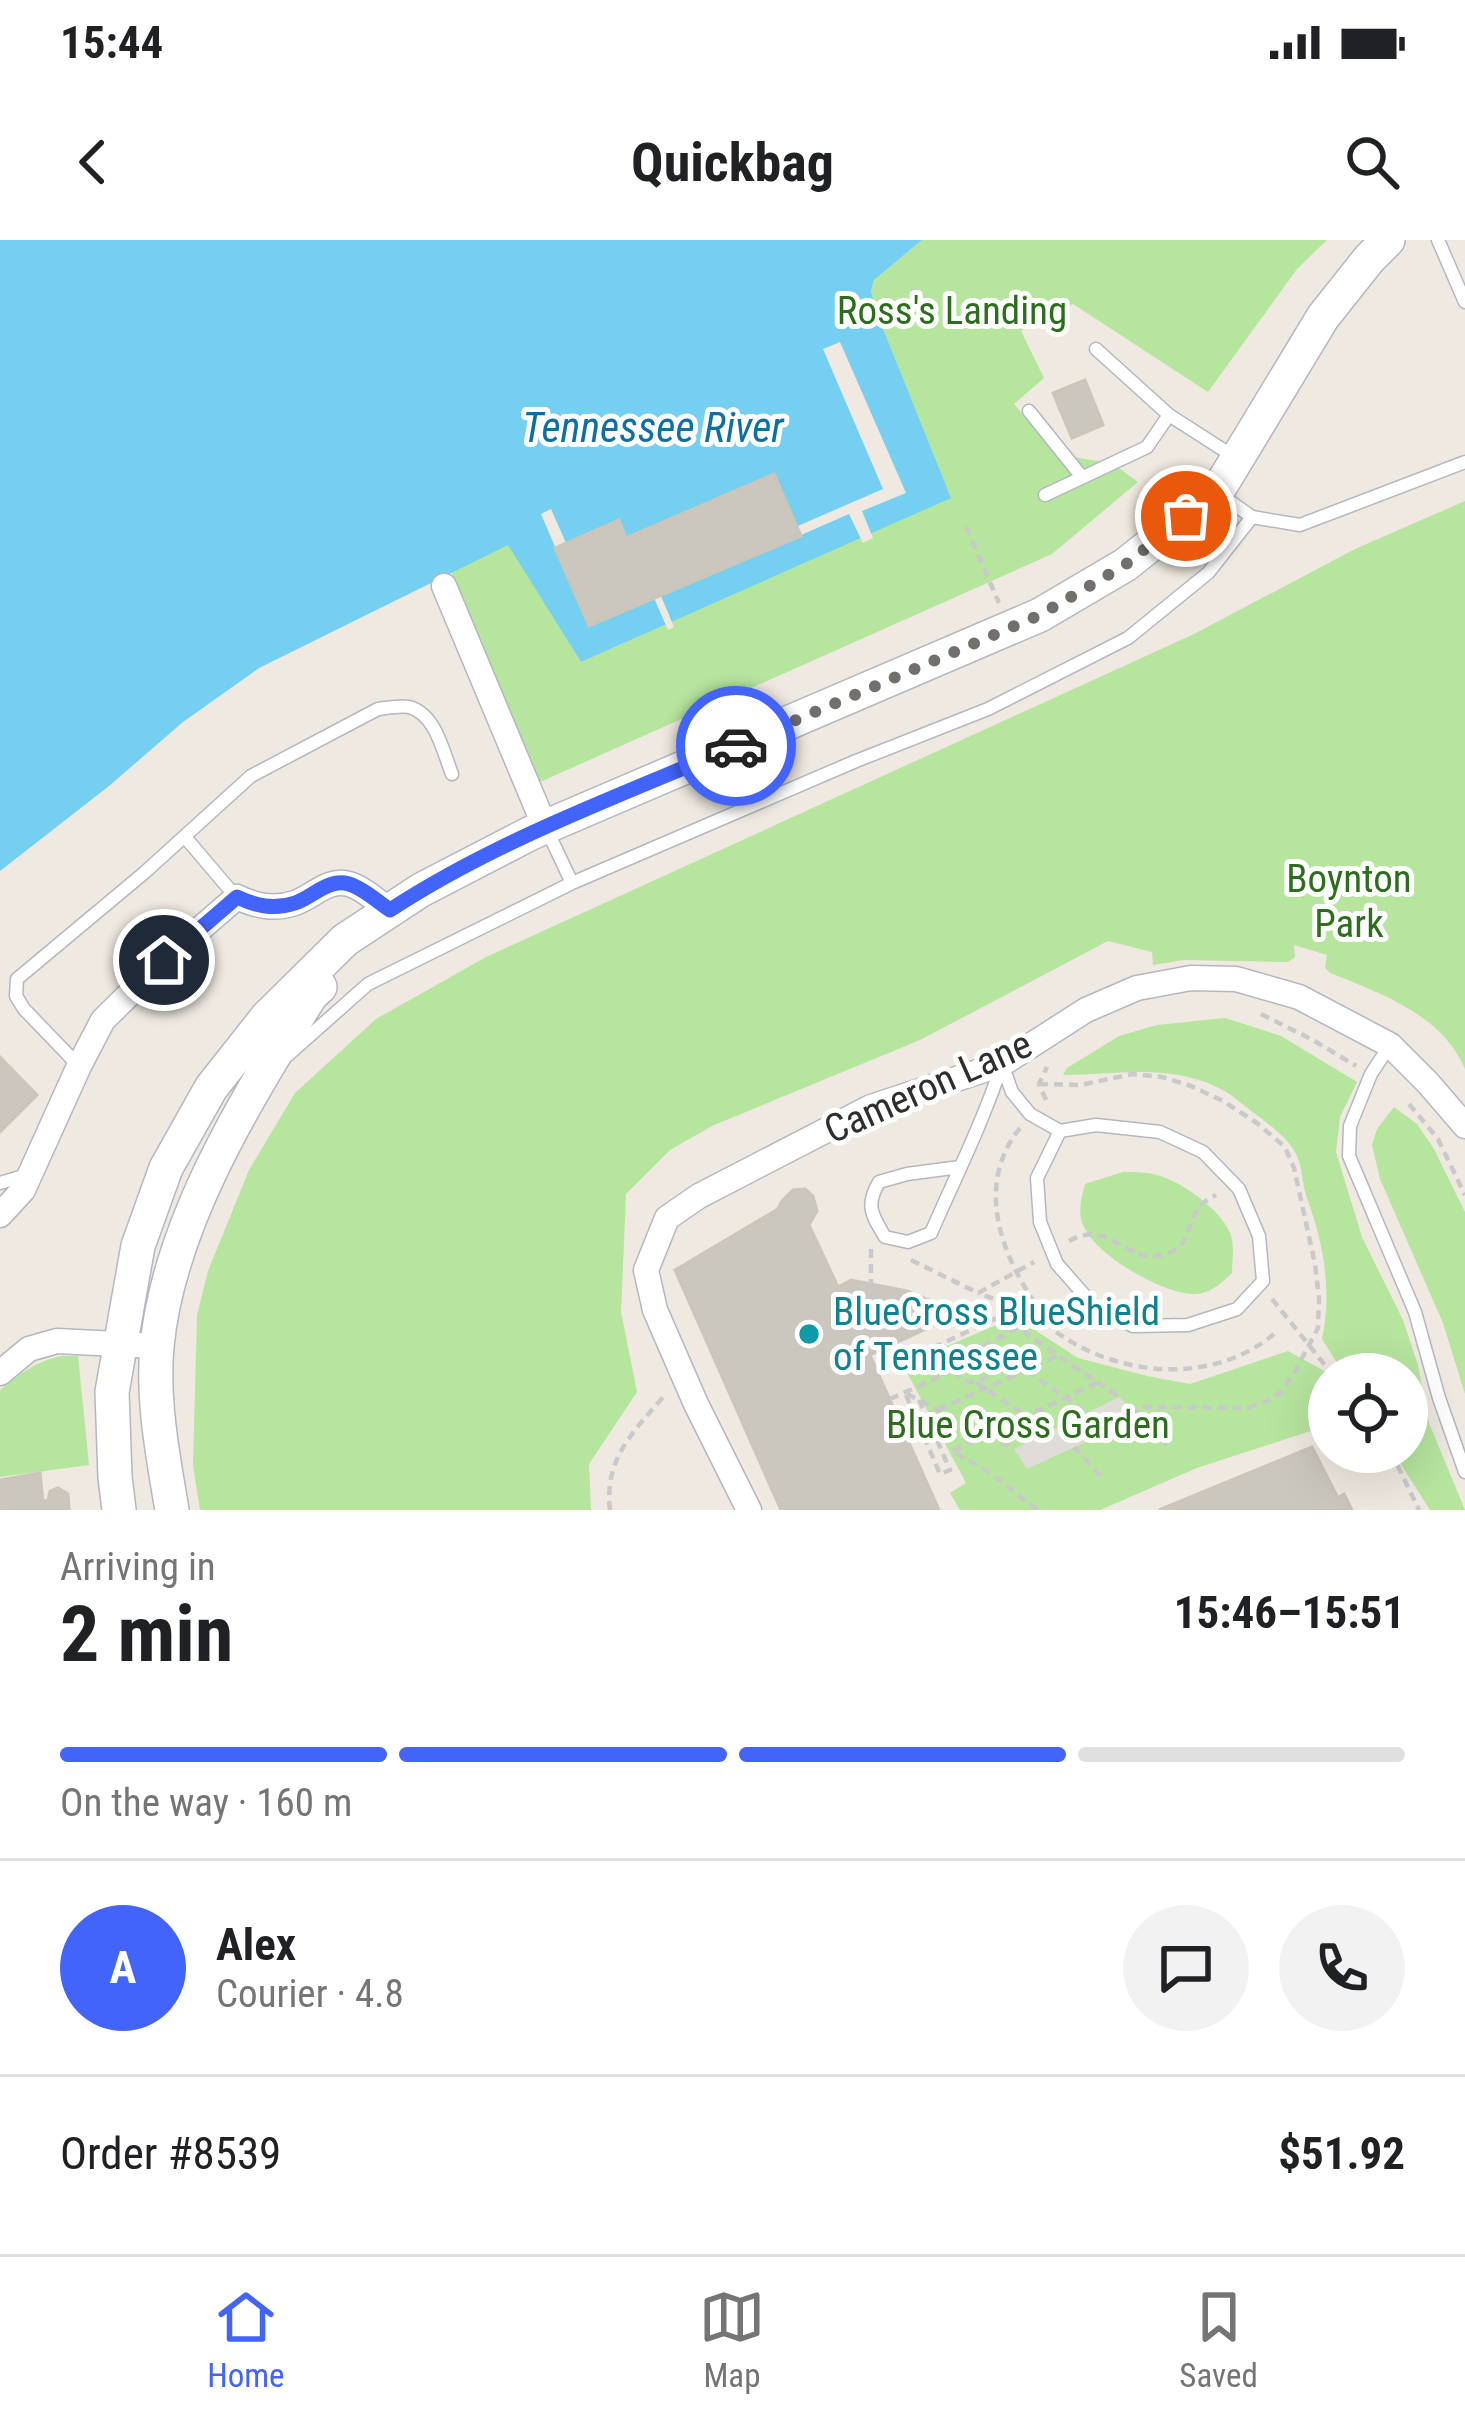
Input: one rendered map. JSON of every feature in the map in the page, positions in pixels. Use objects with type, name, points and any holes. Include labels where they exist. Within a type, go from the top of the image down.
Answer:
[{"type":"main road","points":[[119,1510],[112,1392],[139,1246],[166,1168],[212,1088],[267,1017],[345,940],[421,890],[545,827],[1040,615],[1125,565],[1217,492],[1323,316],[1388,240]]},
{"type":"main road","points":[[172,1510],[158,1419],[157,1346],[176,1255],[256,1084],[311,995],[421,890]]},
{"type":"street","points":[[445,586],[545,827]]},
{"type":"street","points":[[0,1215],[32,1174],[103,1020],[237,897],[257,906],[277,907],[339,882],[353,884],[390,910]]},
{"type":"street","name":"Cameron Lane","points":[[749,1510],[655,1310],[646,1270],[667,1218],[699,1196],[871,1107],[1002,1064],[1086,1010],[1137,988],[1191,978],[1237,979],[1299,997],[1390,1045],[1465,1126]]},
{"type":"street","points":[[0,1373],[29,1349],[57,1341],[157,1346]]},
{"type":"lane","points":[[1438,240],[1465,302]]},
{"type":"lane","points":[[1096,349],[1169,415],[1238,459]]},
{"type":"lane","points":[[1029,411],[1082,477]]},
{"type":"lane","points":[[1045,495],[1147,447],[1169,415]]},
{"type":"lane","points":[[1217,492],[1252,517],[1300,526],[1465,462]]},
{"type":"lane","points":[[256,1084],[368,984],[572,883],[988,709],[1127,638],[1208,573],[1252,517]]},
{"type":"lane","points":[[79,1066],[24,1009],[16,996],[17,979],[251,776],[378,710],[412,707],[431,722],[452,774]]},
{"type":"lane","points":[[545,827],[572,883]]},
{"type":"lane","points":[[184,836],[237,897]]},
{"type":"lane","points":[[1390,1045],[1371,1074],[1350,1126],[1349,1156],[1415,1312],[1465,1472]]},
{"type":"lane","points":[[1002,1064],[1012,1092],[1030,1114],[1060,1131],[1096,1125],[1160,1132],[1203,1152],[1239,1189],[1259,1236],[1262,1281],[1237,1309],[1188,1325],[1133,1327],[1094,1306],[1057,1264],[1040,1222],[1037,1178],[1060,1131]]},
{"type":"lane","points":[[960,1167],[879,1182],[871,1196],[872,1214],[885,1237],[908,1242],[931,1233],[960,1167],[1002,1064]]},
{"type":"lane","points":[[0,1183],[32,1174]]},
{"type":"path","points":[[911,289],[938,309]]},
{"type":"path","points":[[966,527],[999,603]]},
{"type":"path","points":[[1256,1012],[1402,1095],[1438,1139],[1465,1195]]},
{"type":"path","points":[[1046,1100],[1039,1084],[1047,1067]]},
{"type":"path","points":[[1262,1281],[1315,1353]]},
{"type":"path","points":[[879,1372],[1018,1308],[978,1293]]},
{"type":"path","points":[[999,1317],[1119,1397]]},
{"type":"path","points":[[890,1399],[952,1371],[963,1349],[983,1346],[1018,1328]]},
{"type":"path","points":[[959,1337],[1024,1370],[1088,1414]]},
{"type":"path","points":[[976,1383],[992,1369],[992,1359],[983,1346]]},
{"type":"path","points":[[1170,1448],[1138,1415],[1140,1407],[1248,1408],[1281,1392],[1309,1346]]},
{"type":"path","points":[[926,1415],[1060,1354]]},
{"type":"path","points":[[909,1359],[976,1383],[1051,1431]]},
{"type":"path","points":[[1037,1510],[992,1474],[952,1451],[1099,1382]]},
{"type":"path","points":[[905,1393],[1013,1449]]},
{"type":"path","points":[[905,1393],[940,1474],[950,1470],[919,1400]]},
{"type":"path","points":[[610,1510],[607,1485],[613,1466],[630,1435],[665,1394]]},
{"type":"path","points":[[1074,1447],[1103,1479]]},
{"type":"path","points":[[1401,1473],[1419,1510]]},
{"type":"green space","name":"Ross's Landing","points":[[922,240],[1327,240],[1297,269],[1208,392],[1073,304],[1021,331],[1044,378],[1014,404],[1058,455],[1112,463],[1138,482],[1052,554],[540,782],[451,572],[509,544],[581,662],[950,498],[871,291],[874,280]]},
{"type":"green space","name":"Boynton Park","points":[[1465,501],[1465,1069],[1455,1050],[1426,1020],[1330,973],[1325,968],[1327,955],[1294,945],[1295,957],[1288,962],[1184,960],[1153,965],[1152,952],[1108,941],[920,1040],[712,1126],[670,1150],[626,1194],[621,1312],[637,1392],[589,1464],[591,1510],[200,1510],[193,1466],[197,1315],[208,1271],[249,1170],[295,1093],[376,1019],[486,957],[1194,634],[1355,549]]},
{"type":"green space","points":[[1225,1018],[1281,1036],[1357,1082],[1340,1117],[1336,1152],[1362,1237],[1414,1353],[1331,1353],[1322,1339],[1326,1286],[1322,1251],[1299,1161],[1269,1124],[1228,1093],[1189,1077],[1147,1072],[1063,1075],[1119,1036],[1157,1025]]},
{"type":"green space","points":[[1394,1107],[1417,1124],[1434,1149],[1465,1212],[1465,1394],[1443,1323],[1380,1179],[1372,1145],[1377,1129]]},
{"type":"green space","points":[[1123,1172],[1163,1177],[1208,1205],[1230,1233],[1232,1273],[1208,1291],[1190,1294],[1145,1278],[1099,1246],[1081,1218],[1085,1184]]},
{"type":"green space","name":"Blue Cross Garden","points":[[1015,1317],[1078,1358],[1190,1384],[1288,1351],[1308,1362],[1308,1432],[1197,1468],[1100,1510],[960,1510],[950,1493],[966,1483],[903,1365]]},
{"type":"green space","points":[[78,1356],[89,1465],[0,1477],[0,1390],[36,1365]]},
{"type":"green space","points":[[1428,1418],[1465,1510],[1430,1510],[1406,1473],[1428,1473]]},
{"type":"shaded area","points":[[1119,1397],[1140,1417],[1027,1469],[1014,1449]]},
{"type":"water","name":"Tennessee River","points":[[0,240],[922,240],[874,280],[871,291],[951,498],[581,662],[508,545],[259,668],[183,722],[0,871]]},
{"type":"pier","points":[[840,342],[906,493],[862,511],[873,538],[863,543],[849,514],[661,596],[674,627],[668,630],[654,598],[589,626],[541,514],[551,509],[597,613],[883,489],[823,349]]},
{"type":"building","points":[[1085,380],[1103,425],[1072,438],[1053,393]]},
{"type":"building","points":[[774,474],[801,536],[589,626],[555,548],[619,520],[626,538]]},
{"type":"building","points":[[0,1057],[37,1095],[0,1132]]},
{"type":"building","name":"BlueCross BlueShield of Tennessee","points":[[805,1189],[813,1196],[817,1211],[809,1225],[838,1287],[851,1280],[907,1291],[960,1313],[870,1355],[939,1510],[781,1510],[675,1270],[778,1209],[793,1190]]},
{"type":"building","points":[[1308,1449],[1308,1473],[1325,1473],[1338,1498],[1344,1494],[1352,1510],[1159,1510]]},
{"type":"building","points":[[40,1473],[43,1502],[58,1488],[68,1494],[69,1510],[0,1510],[0,1480]]},
{"type":"way so far","points":[[736,746],[1040,615],[1125,565],[1186,516]]},
{"type":"place","name":"BlueCross BlueShield of Tennessee","points":[[809,1334]]},
{"type":"route","points":[[164,960],[237,897],[257,906],[277,907],[339,882],[353,884],[390,910],[532,833],[736,746]]}]
